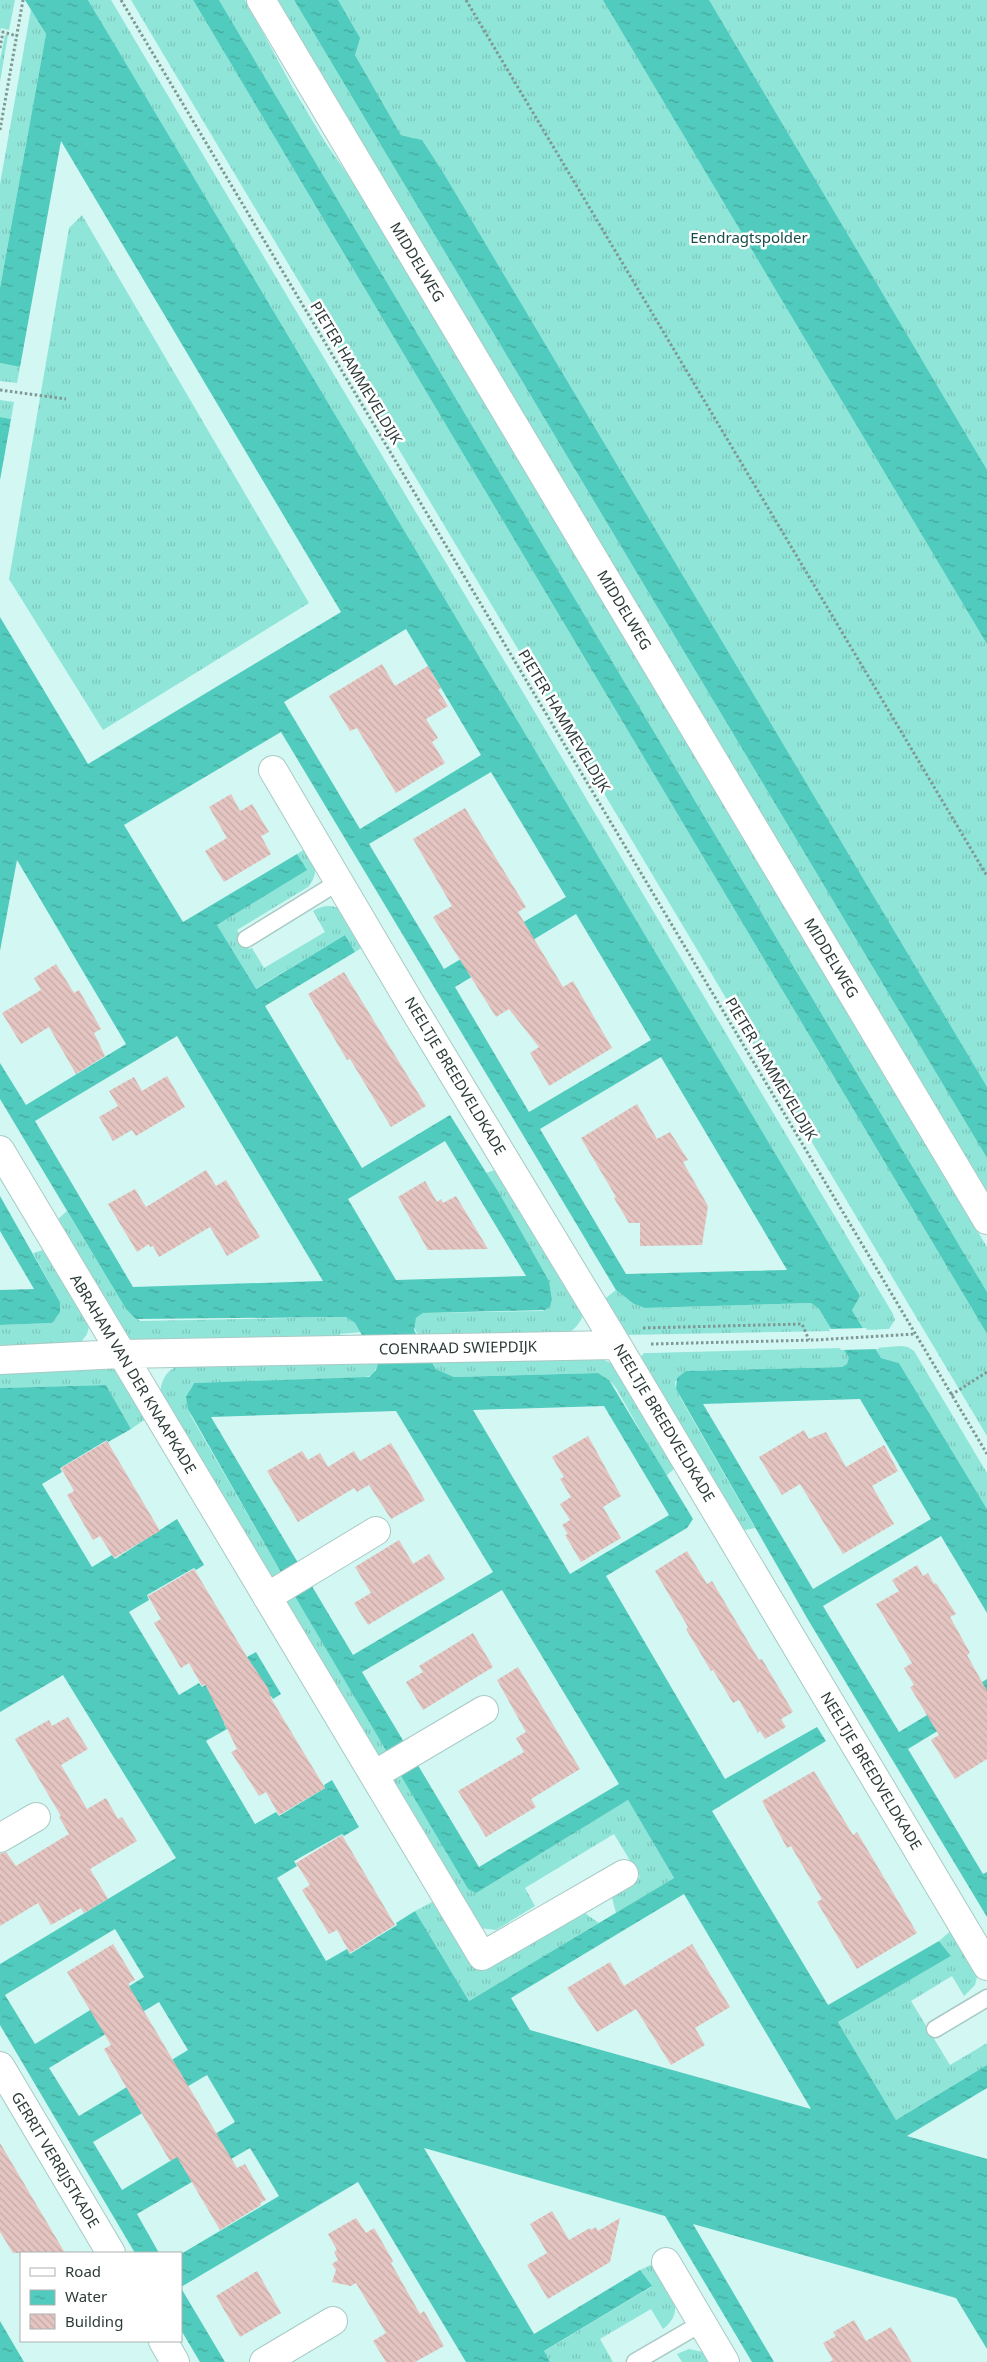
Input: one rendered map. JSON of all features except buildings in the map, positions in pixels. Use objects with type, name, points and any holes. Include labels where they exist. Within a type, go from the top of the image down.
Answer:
[{"type":"street","name":"MIDDELWEG","points":[[261,0],[987,1220]]},
{"type":"street","name":"NEELTJE BREEDVELDKADE","points":[[273,770],[987,1966]]},
{"type":"street","name":"ABRAHAM VAN DER KNAAPKADE","points":[[0,1150],[121,1354],[274,1593],[381,1771],[482,1956],[624,1874]]},
{"type":"street","name":"COENRAAD SWIEPDIJK","points":[[0,1360],[121,1354],[617,1345]]},
{"type":"street","points":[[274,1593],[376,1531]]},
{"type":"street","points":[[381,1771],[484,1710]]},
{"type":"street","points":[[0,1838],[36,1817]]},
{"type":"street","name":"GERRIT VERRIJSTKADE","points":[[0,2066],[110,2252]]},
{"type":"street","points":[[666,2262],[725,2362]]},
{"type":"street","points":[[264,2362],[334,2321]]},
{"type":"street","points":[[164,2342],[175,2362]]},
{"type":"lane","points":[[246,938],[340,882]]},
{"type":"lane","points":[[935,2030],[987,1998]]},
{"type":"lane","points":[[635,2362],[702,2323]]},
{"type":"path","points":[[0,130],[23,0]]},
{"type":"path","name":"PIETER HAMMEVELDIJK","points":[[121,0],[987,1454]]},
{"type":"path","points":[[466,0],[987,876]]},
{"type":"path","points":[[0,48],[3,32],[17,36]]},
{"type":"path","points":[[0,390],[66,399]]},
{"type":"path","points":[[617,1345],[815,1340],[892,1337],[915,1334]]},
{"type":"path","points":[[951,1395],[987,1372]]},
{"type":"green space","points":[[0,0],[15,0],[9,30],[1,28],[0,33]]},
{"type":"green space","points":[[88,0],[111,0],[893,1314],[895,1320],[889,1329],[864,1330]]},
{"type":"green space","points":[[131,0],[193,0],[987,1334],[987,1436]]},
{"type":"green space","points":[[219,0],[245,0],[325,142],[355,185],[987,1247],[987,1292]]},
{"type":"green space","points":[[271,0],[294,0],[987,1158],[987,1198]]},
{"type":"green space","name":"Eendragtspolder","points":[[333,0],[987,0],[987,1111],[415,138],[401,135],[355,55]]},
{"type":"green space","points":[[31,9],[46,34],[0,288],[0,184]]},
{"type":"green space","points":[[5,35],[8,35],[0,82],[0,60]]},
{"type":"green space","points":[[82,215],[309,603],[103,730],[9,579],[69,228]]},
{"type":"green space","points":[[0,363],[20,367],[17,383],[0,381]]},
{"type":"green space","points":[[0,400],[14,402],[11,419],[0,417]]},
{"type":"green space","points":[[310,846],[315,872],[312,882],[308,887],[237,930],[249,949],[252,948],[264,968],[325,932],[313,911],[323,907],[332,906],[346,914],[368,944],[355,952],[345,935],[255,989],[217,925],[306,870],[297,854]]},
{"type":"green space","points":[[495,1170],[504,1172],[583,1314],[582,1318],[575,1328],[562,1337],[421,1340],[413,1326],[416,1318],[423,1313],[543,1311],[552,1298],[549,1281],[486,1173]]},
{"type":"green space","points":[[67,1211],[126,1309],[140,1321],[346,1317],[355,1323],[361,1332],[340,1334],[340,1343],[130,1343],[57,1227],[59,1218]]},
{"type":"green space","points":[[43,1250],[52,1251],[90,1323],[87,1334],[79,1345],[0,1351],[0,1325],[52,1323],[60,1302],[33,1253]]},
{"type":"green space","points":[[616,1290],[634,1304],[645,1308],[811,1303],[819,1309],[833,1331],[626,1335],[602,1301]]},
{"type":"green space","points":[[908,1347],[914,1351],[987,1473],[987,1509],[899,1363],[881,1358],[875,1348]]},
{"type":"green space","points":[[843,1348],[850,1359],[842,1367],[687,1371],[675,1382],[681,1399],[755,1528],[740,1531],[640,1358],[644,1353]]},
{"type":"green space","points":[[593,1355],[613,1364],[674,1459],[674,1469],[666,1476],[616,1388],[609,1380],[598,1373],[454,1377],[436,1369],[431,1357]]},
{"type":"green space","points":[[378,1363],[371,1375],[358,1379],[194,1383],[189,1391],[188,1407],[191,1416],[283,1576],[275,1579],[266,1574],[160,1392],[163,1379],[170,1370],[178,1366]]},
{"type":"green space","points":[[110,1368],[116,1370],[150,1416],[131,1429],[106,1385],[0,1388],[0,1369]]},
{"type":"green space","points":[[293,1591],[390,1756],[382,1758],[373,1756],[286,1608],[286,1597]]},
{"type":"green space","points":[[399,1770],[468,1889],[476,1892],[628,1800],[674,1878],[616,1913],[611,1894],[640,1877],[614,1834],[525,1888],[535,1906],[496,1930],[479,1928],[391,1786],[392,1777]]},
{"type":"green space","points":[[438,1899],[481,1971],[582,1911],[599,1923],[469,2001],[415,1911]]},
{"type":"green space","points":[[954,1928],[978,1973],[975,1985],[964,1996],[952,1976],[911,2001],[950,2065],[987,2043],[987,2065],[896,2120],[838,2022],[951,1956],[939,1941]]},
{"type":"green space","points":[[655,2263],[673,2297],[675,2306],[671,2322],[663,2329],[651,2309],[600,2339],[613,2362],[550,2362],[543,2352],[651,2287],[640,2270]]},
{"type":"green space","points":[[689,2349],[703,2352],[713,2362],[682,2362],[677,2354]]},
{"type":"water","points":[[25,0],[88,0],[860,1296],[852,1310],[881,1358],[899,1363],[987,1509],[987,1613],[941,1536],[823,1606],[899,1732],[987,1679],[987,1701],[908,1749],[983,1874],[987,1872],[987,1917],[807,1618],[676,1389],[677,1378],[686,1371],[842,1367],[847,1364],[849,1358],[819,1309],[811,1303],[645,1308],[634,1304],[616,1290],[281,732],[124,825],[183,922],[297,854],[307,870],[217,925],[256,989],[345,935],[355,952],[265,1006],[362,1168],[450,1115],[499,1193],[549,1281],[552,1299],[550,1306],[545,1310],[423,1313],[416,1318],[414,1330],[436,1369],[454,1377],[598,1373],[609,1380],[693,1519],[687,1528],[606,1576],[725,1779],[817,1727],[826,1741],[712,1811],[828,2005],[939,1941],[951,1956],[838,2022],[896,2120],[987,2065],[987,2088],[907,2136],[987,2159],[987,2349],[956,2298],[693,2224],[774,2362],[752,2362],[665,2216],[424,2148],[534,2334],[640,2270],[652,2286],[544,2351],[550,2362],[466,2362],[358,2182],[182,2286],[182,2253],[279,2196],[250,2148],[137,2214],[158,2252],[134,2252],[0,2025],[0,1964],[176,1858],[63,1675],[0,1712],[0,1388],[106,1385],[131,1429],[108,1442],[107,1440],[60,1468],[62,1472],[42,1484],[92,1567],[112,1555],[115,1559],[177,1519],[204,1565],[196,1570],[194,1568],[147,1595],[149,1600],[129,1612],[179,1695],[199,1683],[202,1687],[248,1659],[247,1657],[256,1652],[281,1694],[273,1699],[271,1696],[224,1724],[227,1729],[206,1741],[255,1824],[276,1812],[279,1816],[325,1788],[324,1785],[332,1780],[359,1827],[344,1836],[342,1834],[294,1861],[297,1866],[277,1878],[326,1961],[347,1949],[350,1954],[397,1925],[396,1923],[415,1911],[469,2001],[674,1878],[628,1800],[476,1893],[468,1889],[283,1576],[188,1409],[186,1397],[194,1383],[369,1377],[376,1370],[378,1363],[355,1323],[346,1317],[136,1319],[126,1309],[0,1099],[0,1063],[26,1105],[126,1044],[17,860],[0,951],[0,617],[88,764],[341,612],[61,141],[20,367],[0,363],[0,288],[46,34]],"holes":[[[406,629],[481,755],[360,829],[284,702]],[[491,772],[566,897],[444,969],[369,844]],[[576,914],[651,1040],[529,1112],[455,987]],[[177,1036],[323,1281],[133,1287],[35,1121]],[[661,1057],[787,1270],[626,1274],[540,1129]],[[445,1141],[526,1276],[396,1280],[348,1199]],[[860,1399],[931,1519],[813,1589],[703,1404]],[[604,1406],[669,1515],[570,1574],[473,1410]],[[396,1411],[493,1572],[353,1655],[211,1417]],[[502,1590],[619,1784],[479,1867],[362,1672]],[[684,1894],[811,2109],[530,2030],[511,1998]],[[115,1929],[144,1977],[35,2044],[5,1995]],[[159,2002],[188,2050],[79,2116],[49,2068]],[[207,2075],[235,2122],[122,2190],[93,2142]]]},
{"type":"water","points":[[193,0],[219,0],[987,1292],[987,1334]]},
{"type":"water","points":[[294,0],[338,0],[360,38],[355,55],[401,135],[422,140],[444,174],[987,1087],[987,1158]]},
{"type":"water","points":[[603,0],[709,0],[987,470],[987,644]]},
{"type":"water","points":[[0,417],[11,419],[0,480]]},
{"type":"water","points":[[0,1196],[60,1302],[60,1312],[52,1323],[0,1325],[0,1290],[34,1289],[0,1231]]},
{"type":"water","points":[[182,2290],[225,2362],[200,2362],[182,2332]]},
{"type":"water","points":[[0,2321],[24,2362],[0,2362]]},
{"type":"pier","points":[[866,1328],[879,1349],[841,1350],[829,1329]]}]
